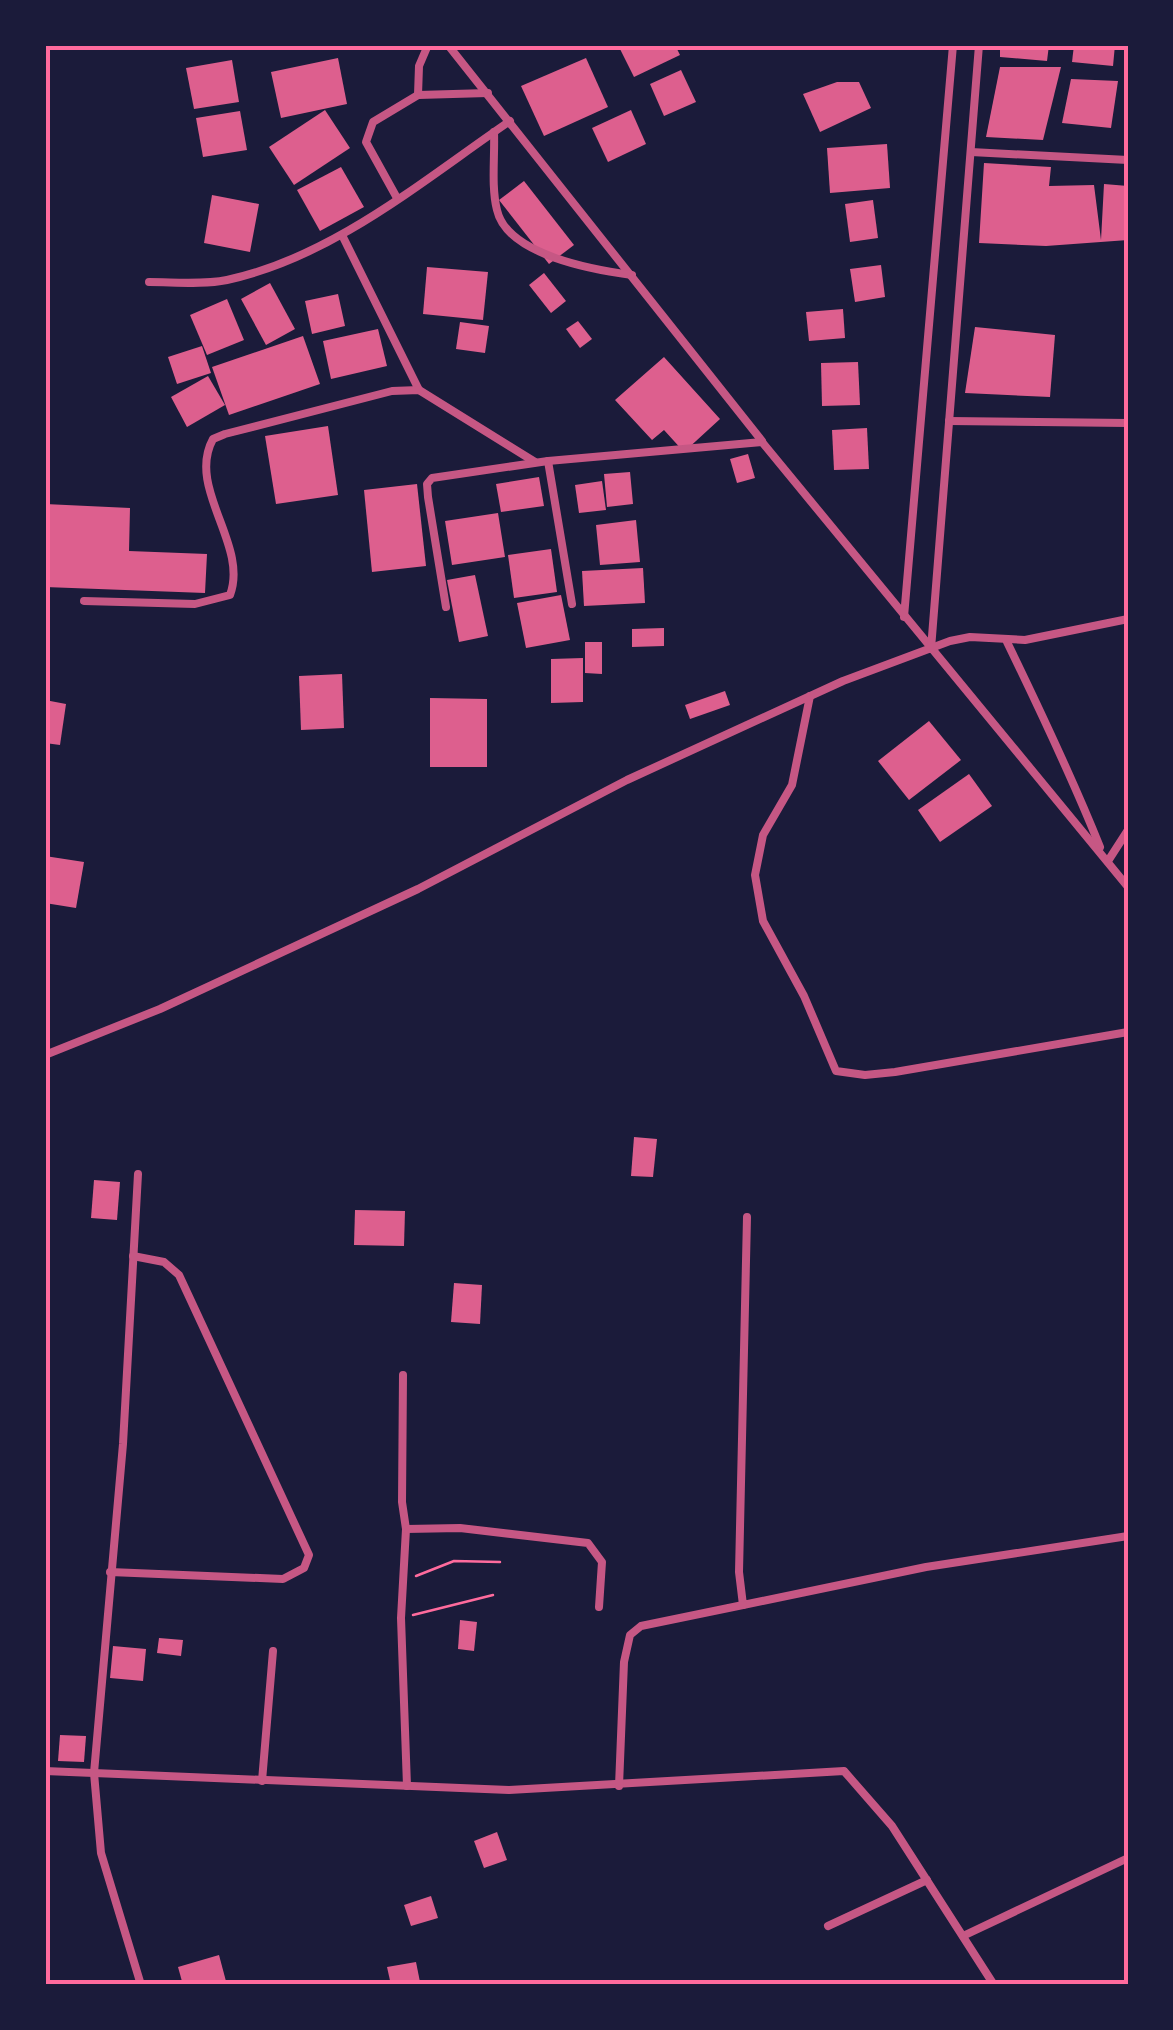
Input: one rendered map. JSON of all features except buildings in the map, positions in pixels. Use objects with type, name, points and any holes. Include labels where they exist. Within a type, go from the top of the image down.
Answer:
[{"type":"street","points":[[418,95],[419,66],[428,45]]},
{"type":"street","points":[[448,45],[762,442],[1128,887]]},
{"type":"street","points":[[904,617],[953,45]]},
{"type":"street","points":[[931,649],[979,45]]},
{"type":"street","points":[[397,198],[366,142],[373,122],[418,95],[488,93]]},
{"type":"street","points":[[149,282],[224,281],[342,235],[510,121]]},
{"type":"street","points":[[494,132],[496,210],[504,228],[522,242],[569,262],[632,275]]},
{"type":"street","points":[[970,152],[1128,160]]},
{"type":"street","points":[[342,235],[420,390],[535,462]]},
{"type":"street","points":[[84,602],[196,604],[230,594],[234,568],[206,464],[214,440],[392,391],[420,390]]},
{"type":"street","points":[[949,421],[1128,424]]},
{"type":"street","points":[[446,607],[427,484],[432,478],[535,462],[762,442]]},
{"type":"street","points":[[548,461],[572,604]]},
{"type":"street","points":[[45,1055],[160,1009],[418,890],[626,780],[810,696],[970,637],[1007,642],[1128,619]]},
{"type":"street","points":[[1007,642],[1032,699],[1052,729],[1106,858]]},
{"type":"street","points":[[810,696],[792,785],[763,835],[754,874],[763,922],[804,996],[836,1071],[865,1075],[895,1072],[1128,1032]]},
{"type":"street","points":[[1106,858],[1128,830]]},
{"type":"street","points":[[138,1174],[94,1773],[101,1854],[141,1985]]},
{"type":"street","points":[[742,1605],[739,1572],[747,1218]]},
{"type":"street","points":[[110,1572],[284,1579],[304,1568],[309,1554],[179,1275],[164,1262],[133,1256]]},
{"type":"street","points":[[403,1376],[402,1502],[406,1529],[402,1618],[407,1786]]},
{"type":"street","points":[[406,1529],[460,1528],[588,1543],[602,1562],[599,1607]]},
{"type":"street","points":[[619,1786],[630,1635],[641,1626],[926,1567],[1128,1536]]},
{"type":"street","points":[[262,1780],[273,1651]]},
{"type":"street","points":[[45,1771],[508,1790],[844,1771],[892,1826],[994,1985]]},
{"type":"street","points":[[964,1936],[1128,1858]]},
{"type":"street","points":[[828,1926],[927,1880]]},
{"type":"path","points":[[402,1584],[454,1561],[500,1562]]},
{"type":"path","points":[[402,1618],[493,1595]]}]
